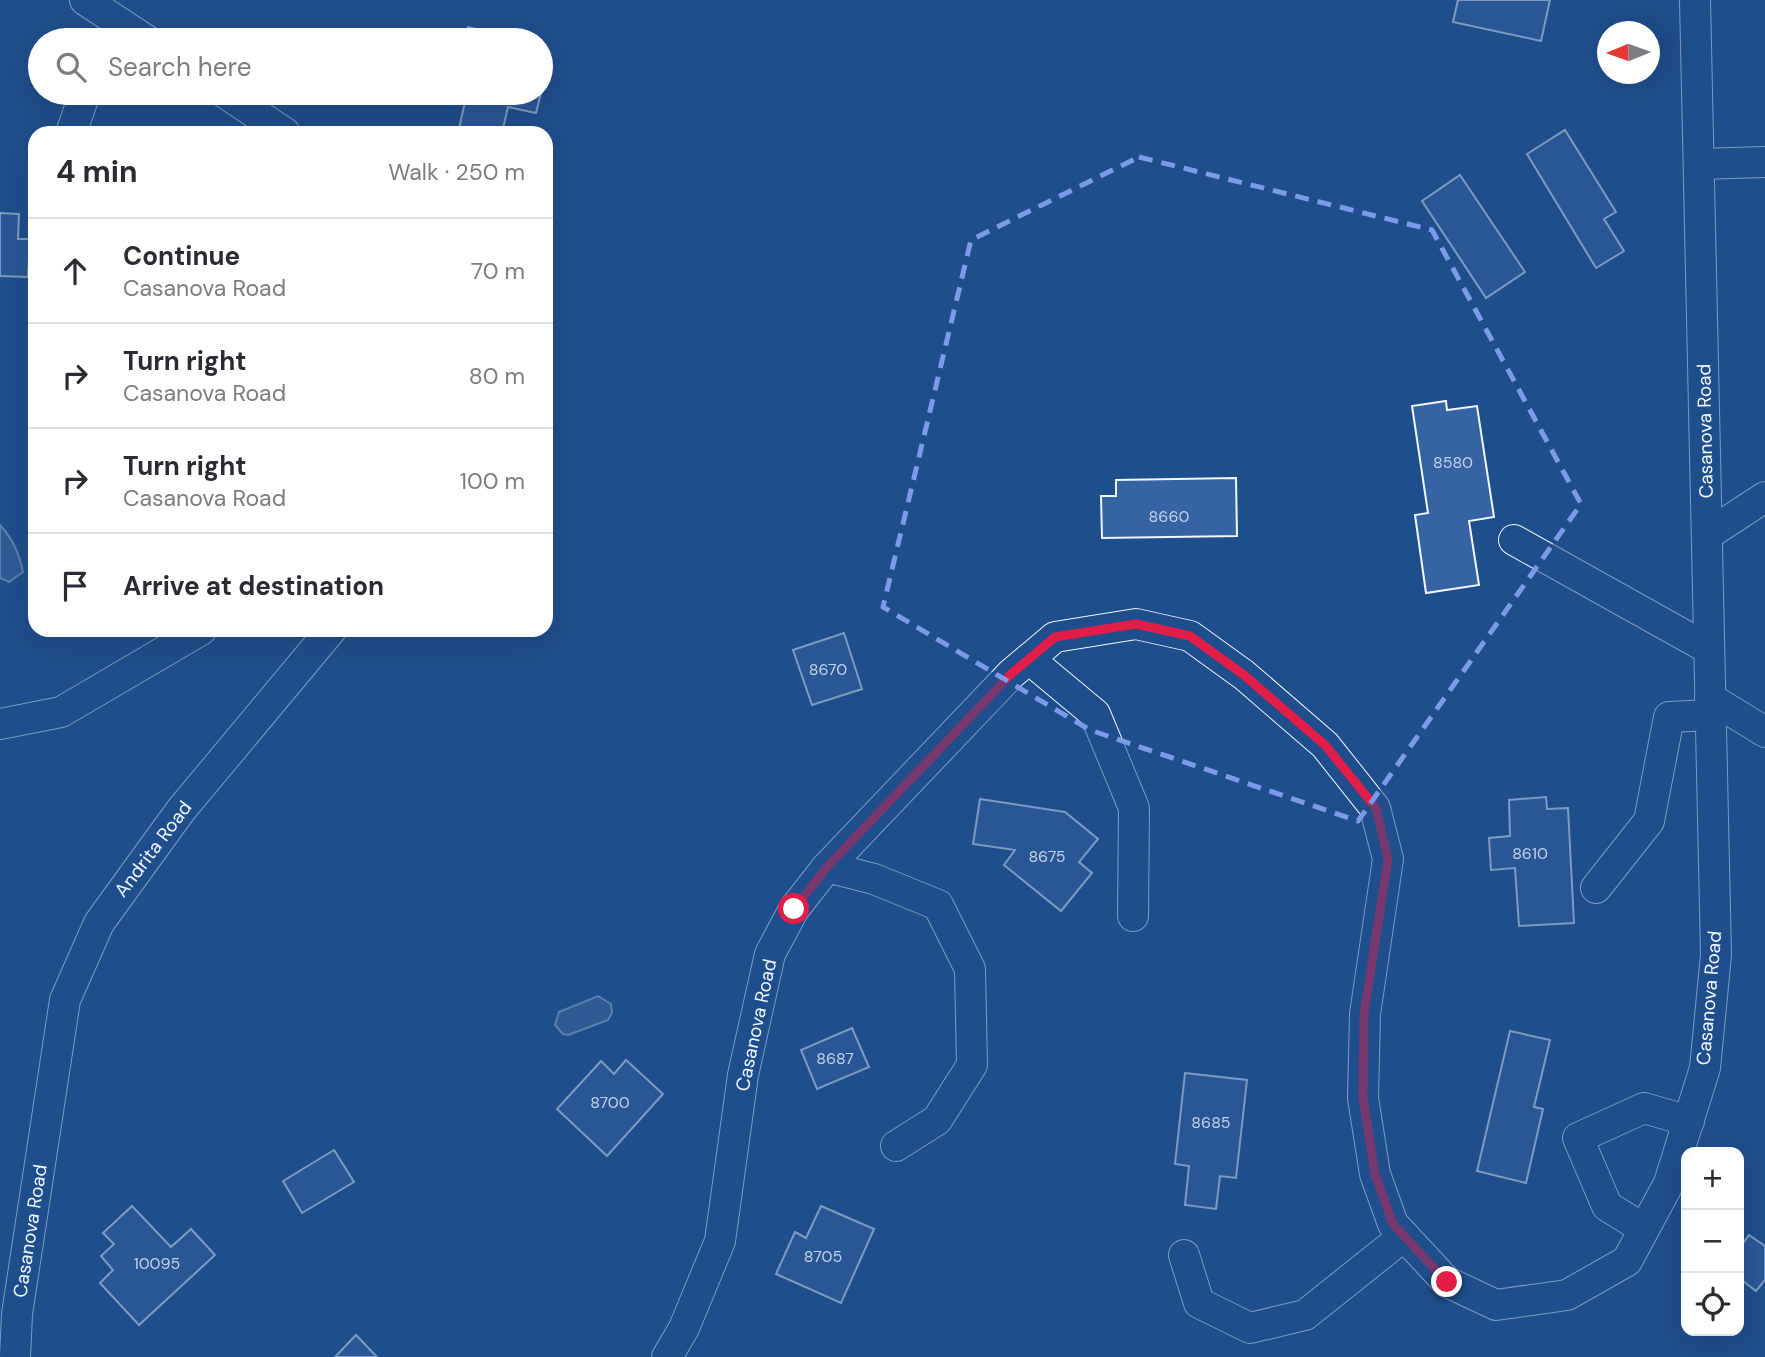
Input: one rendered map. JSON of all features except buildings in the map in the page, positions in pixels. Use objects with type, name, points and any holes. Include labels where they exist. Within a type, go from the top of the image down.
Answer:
[{"type":"street","points":[[85,0],[106,28]]},
{"type":"street","name":"Casanova Road","points":[[667,1357],[684,1328],[720,1241],[743,1075],[770,954],[794,909],[827,867],[1011,674],[1055,637],[1136,624],[1190,636],[1244,675],[1325,745],[1376,808],[1388,859],[1364,1014],[1363,1098],[1375,1174],[1393,1224],[1447,1282],[1496,1305],[1567,1295],[1626,1261],[1670,1183],[1705,1068],[1716,955],[1695,0]]},
{"type":"street","points":[[73,126],[81,105]]},
{"type":"street","points":[[243,105],[274,126]]},
{"type":"street","points":[[1699,164],[1765,162]]},
{"type":"street","points":[[1707,535],[1765,497]]},
{"type":"street","points":[[1514,540],[1709,649]]},
{"type":"street","points":[[0,724],[61,712],[189,637]]},
{"type":"street","name":"Andrita Road","points":[[49,1105],[65,999],[99,923],[181,810],[325,637]]},
{"type":"street","points":[[1029,659],[1095,714],[1134,808],[1133,916]]},
{"type":"street","points":[[1597,888],[1649,821],[1669,717],[1710,706],[1765,732]]},
{"type":"street","points":[[827,867],[874,879],[939,905],[970,969],[972,1065],[937,1120],[896,1146]]},
{"type":"street","name":"Casanova Road","points":[[15,1357],[8,1314],[49,1105]]},
{"type":"street","points":[[1644,1229],[1607,1206],[1578,1138],[1644,1108],[1689,1121]]},
{"type":"street","points":[[1184,1255],[1199,1303],[1250,1328],[1305,1315],[1404,1237]]},
{"type":"highlighted area","points":[[1139,157],[1432,230],[1581,504],[1358,821],[1090,730],[883,607],[971,240]]},
{"type":"water","points":[[0,525],[15,547],[23,572],[9,582],[0,578]]},
{"type":"water","points":[[598,996],[611,1004],[612,1013],[608,1020],[568,1035],[563,1034],[555,1025],[559,1012]]},
{"type":"route","points":[[794,909],[827,867],[1011,674],[1055,637],[1136,624],[1190,636],[1244,675],[1325,745],[1376,808],[1388,859],[1364,1014],[1363,1098],[1375,1174],[1393,1224],[1447,1282]]}]
